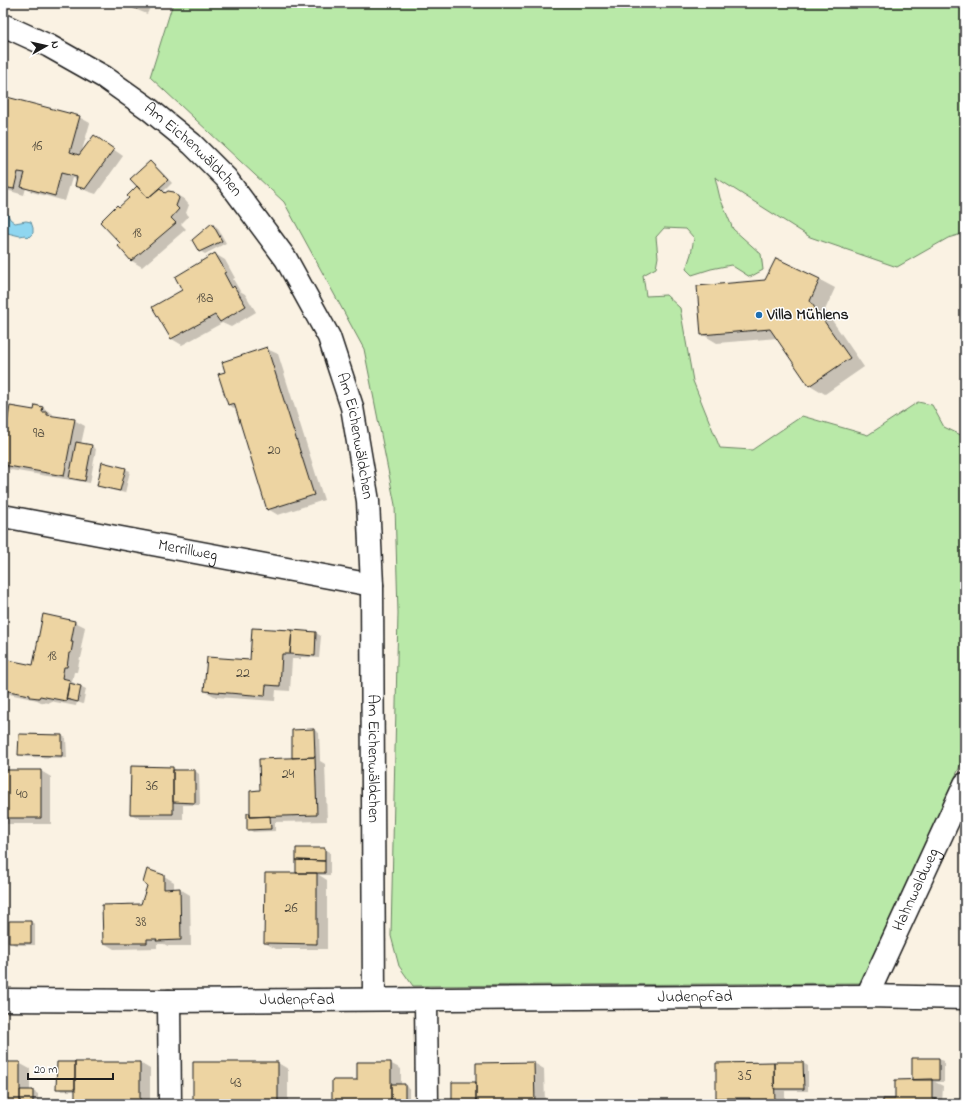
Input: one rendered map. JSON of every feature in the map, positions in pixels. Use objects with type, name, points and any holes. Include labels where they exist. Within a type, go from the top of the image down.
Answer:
[{"type":"street","name":"Am Eichenwäldchen","points":[[3,25],[49,46],[104,77],[149,109],[192,144],[226,178],[286,259],[329,337],[352,407],[368,500],[372,585],[374,999]]},
{"type":"street","name":"Merrillweg","points":[[3,516],[372,585]]},
{"type":"street","name":"Hahnwaldweg","points":[[866,996],[965,784]]},
{"type":"street","name":"Judenpfad","points":[[3,1000],[169,1001],[866,996],[965,998]]},
{"type":"street","points":[[426,999],[427,1104]]},
{"type":"street","points":[[169,1001],[170,1104]]},
{"type":"green space","points":[[173,3],[965,3],[965,233],[948,238],[897,267],[810,237],[715,177],[720,198],[733,229],[761,254],[763,270],[750,277],[731,265],[692,275],[686,269],[694,238],[686,229],[664,228],[656,237],[658,257],[656,268],[643,275],[646,296],[666,295],[680,308],[693,381],[720,448],[752,450],[802,416],[868,435],[918,402],[932,405],[944,427],[965,437],[965,755],[863,983],[413,986],[399,966],[391,936],[398,613],[395,505],[364,349],[284,202],[150,77]]},
{"type":"water","points":[[3,209],[5,209],[10,219],[15,223],[26,221],[31,222],[33,233],[28,238],[25,235],[20,236],[3,232]]},
{"type":"building","points":[[122,3],[139,3],[137,9]]},
{"type":"building","points":[[3,96],[80,116],[70,152],[79,155],[94,135],[114,149],[85,189],[75,186],[77,177],[61,173],[55,196],[21,187],[25,173],[18,172],[14,189],[3,187],[3,142],[5,135],[3,134]]},
{"type":"building","points":[[150,161],[168,180],[148,198],[130,179]]},
{"type":"building","points":[[137,186],[148,198],[160,188],[165,193],[168,191],[174,192],[179,198],[176,206],[179,209],[171,218],[176,223],[131,261],[118,246],[120,243],[100,222],[117,205],[119,207],[129,198],[127,196]]},
{"type":"building","points":[[212,223],[222,241],[199,252],[192,240]]},
{"type":"building","points":[[215,253],[226,272],[224,273],[232,288],[234,286],[246,306],[220,322],[215,315],[171,339],[152,307],[182,290],[175,277]]},
{"type":"building","name":"Villa Mühlens","points":[[776,258],[820,279],[810,301],[850,358],[809,386],[770,329],[701,335],[697,286],[765,280]]},
{"type":"building","points":[[267,347],[314,495],[267,510],[234,403],[228,405],[218,374],[225,372],[222,362]]},
{"type":"building","points":[[35,405],[43,407],[42,412],[47,412],[47,415],[75,419],[64,476],[3,465],[3,447],[10,406],[34,410]]},
{"type":"building","points":[[76,442],[92,445],[85,481],[69,478]]},
{"type":"building","points":[[102,462],[126,468],[120,491],[97,486]]},
{"type":"building","points":[[43,614],[75,621],[71,642],[73,642],[71,653],[69,653],[67,667],[64,667],[62,678],[70,680],[66,701],[40,696],[39,698],[30,697],[30,695],[3,690],[3,659],[33,665]]},
{"type":"building","points":[[252,628],[292,630],[290,654],[282,654],[280,686],[266,685],[265,696],[204,691],[207,657],[250,660]]},
{"type":"building","points":[[292,630],[316,632],[315,656],[290,654]]},
{"type":"building","points":[[69,683],[81,686],[78,702],[66,699]]},
{"type":"building","points":[[314,729],[315,757],[292,758],[292,730]]},
{"type":"building","points":[[19,734],[62,735],[62,756],[18,755]]},
{"type":"building","points":[[315,757],[317,815],[250,817],[250,791],[260,790],[259,759]]},
{"type":"building","points":[[131,766],[173,767],[173,814],[130,814]]},
{"type":"building","points":[[3,770],[41,770],[41,818],[3,818]]},
{"type":"building","points":[[173,770],[195,770],[195,803],[173,802]]},
{"type":"building","points":[[247,813],[250,813],[250,817],[270,816],[271,829],[247,830]]},
{"type":"building","points":[[296,848],[325,848],[325,861],[296,860]]},
{"type":"building","points":[[296,860],[325,861],[325,873],[296,873]]},
{"type":"building","points":[[147,869],[164,875],[164,889],[180,888],[181,940],[156,941],[157,939],[147,939],[147,943],[103,943],[102,905],[141,904],[147,886],[143,883]]},
{"type":"building","points":[[265,873],[317,873],[317,944],[264,943]]},
{"type":"building","points":[[9,921],[31,921],[31,943],[9,943]]},
{"type":"building","points":[[912,1058],[939,1058],[939,1080],[912,1080]]},
{"type":"building","points":[[3,1062],[20,1062],[20,1104],[3,1104]]},
{"type":"building","points":[[57,1062],[75,1062],[75,1089],[56,1089]]},
{"type":"building","points":[[75,1062],[140,1062],[140,1104],[75,1103]]},
{"type":"building","points":[[193,1062],[278,1062],[278,1104],[193,1104]]},
{"type":"building","points":[[357,1062],[391,1062],[391,1104],[332,1104],[332,1080],[357,1080]]},
{"type":"building","points":[[534,1062],[535,1104],[476,1104],[476,1063]]},
{"type":"building","points":[[774,1062],[803,1062],[804,1089],[774,1089]]},
{"type":"building","points":[[774,1062],[775,1104],[750,1104],[750,1098],[716,1098],[716,1063]]},
{"type":"building","points":[[932,1079],[932,1099],[936,1099],[936,1104],[883,1104],[883,1099],[895,1099],[895,1080]]},
{"type":"building","points":[[452,1082],[476,1082],[476,1104],[452,1104]]},
{"type":"building","points":[[391,1084],[405,1084],[405,1104],[391,1104]]},
{"type":"building","points":[[20,1090],[33,1090],[33,1104],[20,1104]]},
{"type":"place","name":"Villa Mühlens","points":[[759,315]]}]
